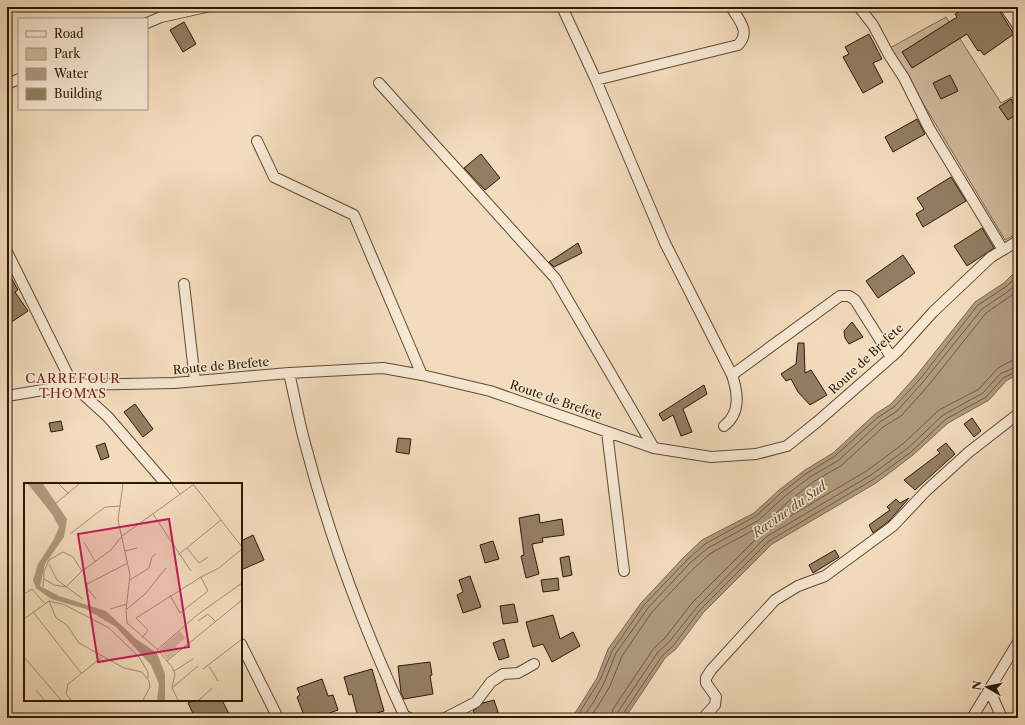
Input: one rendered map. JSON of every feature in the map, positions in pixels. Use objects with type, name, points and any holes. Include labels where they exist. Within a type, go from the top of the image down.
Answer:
[{"type":"street","points":[[148,23],[161,17],[206,7]]},
{"type":"street","points":[[562,7],[596,80],[665,243],[732,375],[737,389],[737,399],[730,421],[724,426]]},
{"type":"street","points":[[596,80],[738,45],[744,40],[745,30],[731,7]]},
{"type":"street","points":[[859,7],[873,25],[889,55],[904,78],[929,128],[1003,250]]},
{"type":"street","points":[[1005,7],[1018,26]]},
{"type":"street","points":[[7,84],[18,79]]},
{"type":"street","points":[[379,83],[555,278],[654,448]]},
{"type":"street","points":[[257,141],[274,177],[354,215],[422,375]]},
{"type":"street","name":"Route de Brefete","points":[[7,396],[73,385],[195,381],[289,373],[383,368],[422,375],[490,391],[654,448],[711,457],[756,454],[787,446],[817,422],[891,357],[938,307],[991,257],[1018,241]]},
{"type":"street","points":[[7,252],[73,385],[108,417],[165,483]]},
{"type":"street","points":[[184,284],[195,381]]},
{"type":"street","points":[[732,375],[840,296],[848,296],[856,300],[891,357]]},
{"type":"street","points":[[289,373],[306,448],[344,571],[388,682],[404,715],[409,718]]},
{"type":"street","points":[[703,718],[715,705],[716,697],[706,683],[708,674],[775,600],[798,586],[826,576],[893,526],[926,490],[969,452],[1018,414]]},
{"type":"street","points":[[607,432],[624,571]]},
{"type":"street","points":[[972,718],[1018,642]]},
{"type":"street","points":[[242,646],[278,718]]},
{"type":"street","points":[[445,718],[476,702],[490,682],[503,674],[518,673],[534,664]]},
{"type":"street","points":[[990,689],[1002,718]]},
{"type":"green space","points":[[946,17],[1001,103],[1018,94],[1018,233],[1005,240],[890,48]]},
{"type":"water","name":"Ravine du Sud","points":[[1018,269],[1018,374],[1006,381],[989,400],[948,423],[913,455],[876,483],[772,544],[703,613],[676,649],[665,658],[625,718],[572,718],[597,678],[608,649],[641,603],[684,557],[702,540],[754,513],[779,490],[805,470],[833,453],[874,415],[891,404],[916,376],[975,302],[1004,283]]},
{"type":"building","points":[[966,7],[997,7],[1014,34],[984,55],[980,50],[978,51],[967,34],[912,68],[902,52],[957,17],[955,14]]},
{"type":"building","points":[[184,22],[196,44],[183,52],[170,30]]},
{"type":"building","points":[[869,34],[882,59],[873,63],[883,82],[863,93],[843,57],[849,54],[845,47]]},
{"type":"building","points":[[950,75],[958,91],[941,99],[933,83]]},
{"type":"building","points":[[1011,99],[1018,113],[1008,120],[999,107]]},
{"type":"building","points":[[917,119],[925,134],[893,152],[885,137]]},
{"type":"building","points":[[481,154],[500,178],[485,190],[464,168]]},
{"type":"building","points":[[951,177],[966,201],[923,227],[916,214],[924,209],[917,198]]},
{"type":"building","points":[[982,228],[994,248],[967,266],[954,246]]},
{"type":"building","points":[[578,243],[582,253],[554,267],[549,262]]},
{"type":"building","points":[[903,255],[915,273],[878,298],[866,281]]},
{"type":"building","points":[[7,270],[18,290],[15,292],[28,311],[7,325]]},
{"type":"building","points":[[852,322],[863,337],[849,344],[845,338],[844,331]]},
{"type":"building","points":[[798,343],[804,343],[805,373],[811,370],[827,395],[810,405],[798,392],[791,379],[786,381],[781,374],[796,364]]},
{"type":"building","points":[[704,385],[707,394],[683,409],[692,432],[681,436],[673,415],[663,421],[659,414]]},
{"type":"building","points":[[135,404],[153,429],[143,437],[124,412]]},
{"type":"building","points":[[972,418],[981,431],[974,437],[964,424]]},
{"type":"building","points":[[61,421],[63,430],[51,432],[49,423]]},
{"type":"building","points":[[398,438],[411,439],[409,454],[396,452]]},
{"type":"building","points":[[105,443],[109,457],[101,460],[96,446]]},
{"type":"building","points":[[946,443],[955,454],[915,490],[904,480],[940,453],[937,450]]},
{"type":"building","points":[[909,498],[889,521],[873,533],[869,525],[890,510],[887,507],[896,499],[900,503]]},
{"type":"building","points":[[539,514],[540,523],[562,519],[564,535],[542,538],[543,542],[532,544],[539,574],[526,578],[521,556],[524,555],[519,518]]},
{"type":"building","points":[[253,535],[264,560],[242,570],[242,540]]},
{"type":"building","points":[[493,541],[499,559],[485,563],[480,545]]},
{"type":"building","points":[[835,550],[839,557],[813,573],[809,565]]},
{"type":"building","points":[[569,556],[572,575],[563,577],[560,558]]},
{"type":"building","points":[[470,576],[481,607],[463,613],[457,595],[463,592],[459,580]]},
{"type":"building","points":[[558,578],[559,590],[543,592],[541,580]]},
{"type":"building","points":[[514,604],[518,622],[503,624],[500,606]]},
{"type":"building","points":[[553,615],[560,639],[573,632],[580,646],[552,662],[543,644],[533,647],[526,622]]},
{"type":"building","points":[[504,639],[509,657],[499,660],[493,643]]},
{"type":"building","points":[[430,662],[432,675],[430,676],[433,694],[404,699],[401,693],[398,666]]},
{"type":"building","points":[[372,669],[384,711],[358,718],[352,694],[349,695],[344,677]]},
{"type":"building","points":[[322,679],[328,696],[333,695],[338,710],[316,718],[305,718],[297,697],[300,695],[297,688]]},
{"type":"building","points":[[494,700],[500,718],[476,718],[473,711],[483,703]]},
{"type":"building","points":[[193,701],[222,701],[231,718],[195,718],[188,703]]},
{"type":"district","name":"CARREFOUR THOMAS","points":[[73,386]]}]
